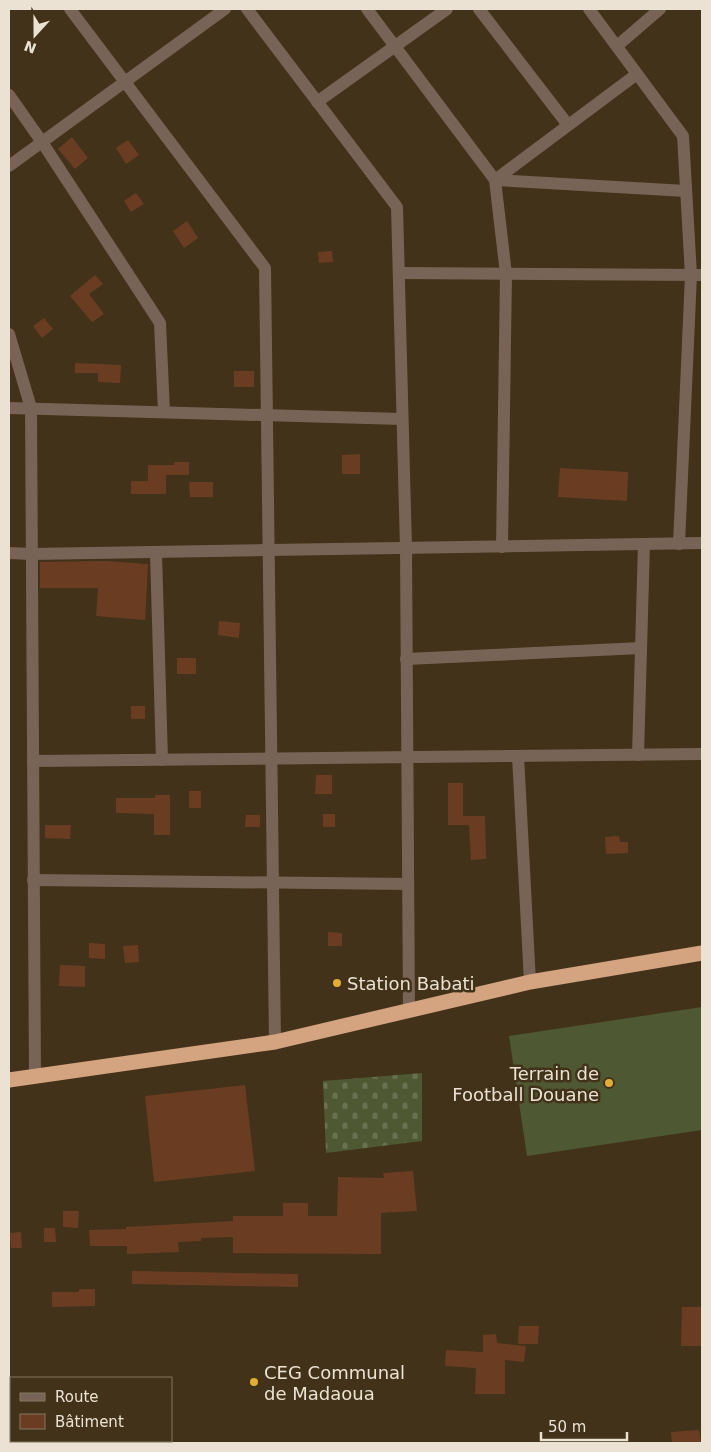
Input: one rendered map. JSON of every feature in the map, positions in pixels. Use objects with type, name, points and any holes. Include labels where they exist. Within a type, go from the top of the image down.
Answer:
[{"type":"highway","points":[[9,1080],[274,1042],[530,982],[702,953]]},
{"type":"street","points":[[70,9],[265,268],[274,1042]]},
{"type":"street","points":[[9,166],[225,9]]},
{"type":"street","points":[[247,9],[397,207],[406,548],[409,1011]]},
{"type":"street","points":[[366,9],[495,180],[506,274],[502,547]]},
{"type":"street","points":[[317,102],[447,9]]},
{"type":"street","points":[[479,9],[568,125]]},
{"type":"street","points":[[589,9],[683,136],[686,191],[697,275],[679,544]]},
{"type":"street","points":[[617,46],[660,9]]},
{"type":"street","points":[[495,180],[637,74]]},
{"type":"street","points":[[9,95],[42,142],[160,323],[164,412]]},
{"type":"street","points":[[495,180],[686,191]]},
{"type":"street","points":[[399,273],[697,275]]},
{"type":"street","points":[[9,334],[30,408],[35,1077]]},
{"type":"street","points":[[9,408],[402,419]]},
{"type":"street","points":[[9,553],[156,553],[702,543]]},
{"type":"street","points":[[638,754],[644,544]]},
{"type":"street","points":[[156,553],[162,760]]},
{"type":"street","points":[[406,659],[641,648]]},
{"type":"street","points":[[33,761],[702,754]]},
{"type":"street","points":[[518,756],[530,982]]},
{"type":"street","points":[[33,880],[408,884]]},
{"type":"green space","name":"Terrain de Football Douane","points":[[702,1007],[702,1130],[527,1156],[509,1036]]},
{"type":"green space","points":[[422,1073],[422,1141],[326,1153],[323,1081]]},
{"type":"building","points":[[72,137],[88,158],[75,169],[58,149]]},
{"type":"building","points":[[128,140],[139,155],[126,164],[116,148]]},
{"type":"building","points":[[136,193],[144,204],[131,212],[124,201]]},
{"type":"building","points":[[187,221],[198,238],[184,248],[173,231]]},
{"type":"building","points":[[332,251],[333,262],[319,263],[318,252]]},
{"type":"building","points":[[95,275],[103,284],[89,294],[104,314],[92,322],[70,296]]},
{"type":"building","points":[[44,318],[53,329],[42,338],[33,326]]},
{"type":"building","points":[[75,363],[121,365],[120,383],[98,382],[98,373],[75,373]]},
{"type":"building","points":[[234,371],[254,371],[254,387],[234,387]]},
{"type":"building","points":[[360,454],[360,474],[342,474],[342,455]]},
{"type":"building","points":[[174,462],[189,462],[189,475],[166,475],[166,494],[131,494],[131,481],[148,481],[148,465],[174,465]]},
{"type":"building","points":[[560,468],[628,472],[627,501],[558,497]]},
{"type":"building","points":[[189,482],[213,482],[213,497],[190,497]]},
{"type":"building","points":[[106,561],[148,564],[145,620],[96,616],[98,588],[40,588],[40,562]]},
{"type":"building","points":[[219,621],[240,623],[239,638],[218,635]]},
{"type":"building","points":[[177,658],[196,658],[196,674],[177,674]]},
{"type":"building","points":[[131,706],[145,706],[145,719],[131,719]]},
{"type":"building","points":[[316,775],[332,775],[332,794],[315,794]]},
{"type":"building","points":[[448,783],[463,783],[463,816],[485,816],[486,859],[471,860],[469,825],[448,825]]},
{"type":"building","points":[[189,791],[201,791],[201,808],[189,808]]},
{"type":"building","points":[[155,795],[170,795],[170,835],[154,835],[154,814],[116,813],[116,798],[155,798]]},
{"type":"building","points":[[323,814],[335,814],[335,827],[323,827]]},
{"type":"building","points":[[246,815],[260,815],[260,827],[245,827]]},
{"type":"building","points":[[45,825],[71,825],[70,839],[45,838]]},
{"type":"building","points":[[619,836],[620,842],[628,842],[628,853],[606,854],[605,837]]},
{"type":"building","points":[[328,932],[342,933],[342,946],[328,946]]},
{"type":"building","points":[[89,943],[105,944],[105,959],[89,958]]},
{"type":"building","points":[[138,945],[139,962],[125,963],[123,946]]},
{"type":"building","points":[[60,965],[85,966],[85,987],[59,986]]},
{"type":"building","points":[[245,1085],[255,1171],[154,1182],[145,1096]]},
{"type":"building","points":[[413,1171],[417,1211],[381,1213],[381,1254],[233,1253],[233,1237],[201,1238],[201,1241],[178,1242],[179,1252],[127,1254],[127,1246],[90,1246],[89,1230],[233,1221],[233,1216],[283,1216],[283,1203],[308,1203],[308,1216],[337,1216],[338,1177],[384,1178],[383,1173]]},
{"type":"building","points":[[63,1211],[79,1211],[78,1228],[63,1227]]},
{"type":"building","points":[[44,1228],[55,1228],[56,1242],[44,1242]]},
{"type":"building","points":[[21,1232],[22,1248],[11,1248],[10,1233]]},
{"type":"building","points":[[132,1271],[298,1274],[298,1287],[132,1284]]},
{"type":"building","points":[[79,1289],[95,1289],[95,1306],[52,1307],[52,1292],[79,1292]]},
{"type":"building","points":[[682,1307],[702,1307],[702,1346],[681,1346]]},
{"type":"building","points":[[519,1326],[539,1326],[538,1344],[518,1344]]},
{"type":"building","points":[[496,1334],[497,1343],[526,1346],[524,1362],[505,1360],[505,1394],[475,1394],[476,1368],[445,1366],[446,1350],[483,1352],[483,1335]]},
{"type":"building","points":[[699,1430],[701,1443],[672,1443],[671,1432]]},
{"type":"place","name":"Station Babati","points":[[337,983]]},
{"type":"place","name":"Terrain de Football Douane","points":[[609,1083]]},
{"type":"place","name":"CEG Communal de Madaoua","points":[[254,1382]]}]
